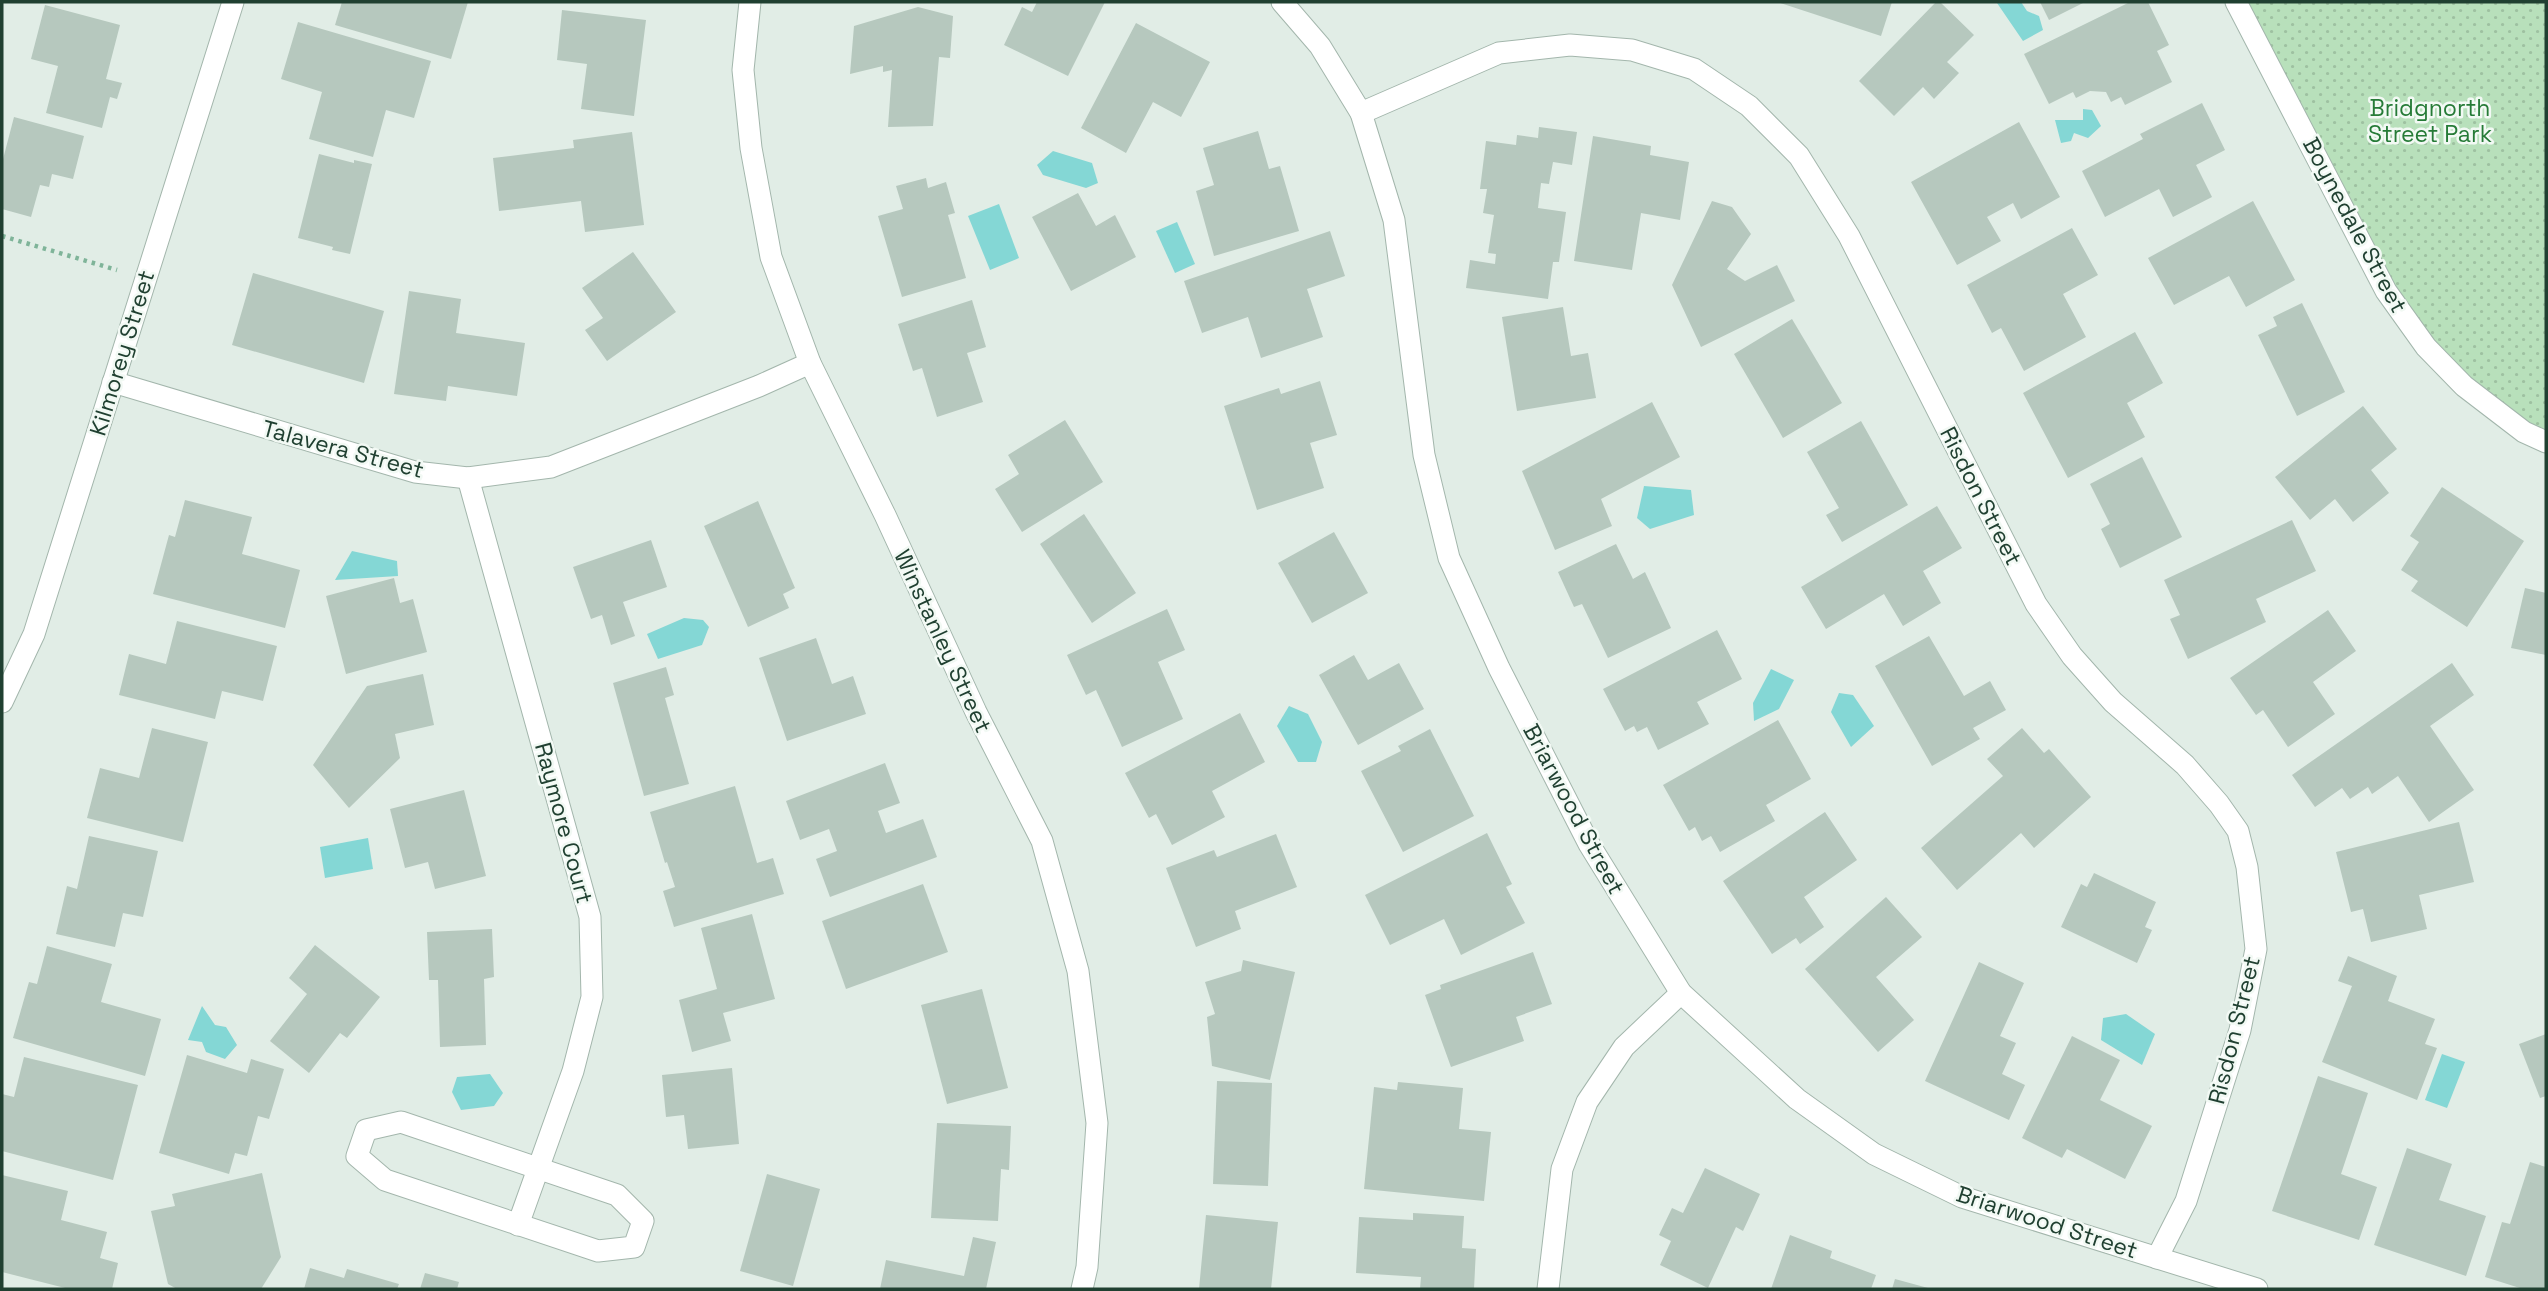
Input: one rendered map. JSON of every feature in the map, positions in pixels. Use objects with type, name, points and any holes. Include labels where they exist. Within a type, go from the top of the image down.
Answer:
[{"type":"street","name":"Kilmorey Street","points":[[2,702],[34,634],[233,2]]},
{"type":"street","name":"Winstanley Street","points":[[750,2],[743,70],[751,148],[771,257],[810,363],[885,515],[976,712],[1042,841],[1078,971],[1097,1124],[1087,1267],[1082,1289]]},
{"type":"street","name":"Briarwood Street","points":[[1282,2],[1320,46],[1361,113],[1394,220],[1424,455],[1449,558],[1499,667],[1589,844],[1681,993],[1797,1099],[1874,1154],[1962,1197],[2257,1289]]},
{"type":"street","name":"Boynedale Street","points":[[2236,2],[2386,291],[2426,347],[2464,386],[2524,432],[2546,442]]},
{"type":"street","name":"Risdon Street","points":[[1361,113],[1499,53],[1570,45],[1632,50],[1694,69],[1749,106],[1799,156],[1849,236],[2036,604],[2072,656],[2113,702],[2185,765],[2238,831],[2247,867],[2256,949],[2239,1030],[2186,1201],[2157,1258]]},
{"type":"street","name":"Talavera Street","points":[[113,382],[415,471],[468,478],[551,467],[759,386],[810,363]]},
{"type":"street","name":"Raymore Court","points":[[468,478],[590,917],[592,997],[573,1071],[518,1225]]},
{"type":"street","points":[[1548,1289],[1563,1168],[1587,1102],[1624,1048],[1681,993]]},
{"type":"street","points":[[401,1122],[538,1168],[617,1195],[643,1221],[634,1247],[598,1251],[518,1225],[385,1180],[357,1156],[366,1130],[401,1122]]},
{"type":"path","points":[[2,236],[145,278]]},
{"type":"green space","name":"Bridgnorth Street Park","points":[[2236,2],[2546,2],[2546,442],[2426,347]]},
{"type":"water","points":[[2021,2],[2027,11],[2039,16],[2043,30],[2023,41],[1997,3]]},
{"type":"water","points":[[2083,109],[2092,110],[2101,126],[2088,138],[2074,133],[2071,141],[2061,143],[2055,120],[2083,120]]},
{"type":"water","points":[[1053,151],[1092,163],[1098,183],[1086,188],[1043,175],[1037,165]]},
{"type":"water","points":[[999,204],[1019,258],[990,270],[968,216]]},
{"type":"water","points":[[1177,222],[1195,264],[1175,273],[1156,231]]},
{"type":"water","points":[[1644,486],[1691,490],[1694,515],[1650,529],[1637,518]]},
{"type":"water","points":[[352,551],[397,561],[398,576],[335,580]]},
{"type":"water","points":[[684,618],[703,620],[709,627],[702,645],[658,659],[647,634]]},
{"type":"water","points":[[1771,669],[1794,680],[1779,709],[1754,721],[1753,703]]},
{"type":"water","points":[[1839,693],[1853,695],[1874,726],[1851,747],[1831,712]]},
{"type":"water","points":[[1289,706],[1308,714],[1322,742],[1316,762],[1298,762],[1277,726]]},
{"type":"water","points":[[368,838],[373,869],[325,878],[320,847]]},
{"type":"water","points":[[202,1006],[215,1025],[226,1027],[237,1045],[225,1059],[206,1052],[202,1042],[188,1040]]},
{"type":"water","points":[[2126,1014],[2155,1034],[2142,1065],[2101,1040],[2103,1018]]},
{"type":"water","points":[[2442,1054],[2465,1062],[2447,1108],[2425,1100]]},
{"type":"water","points":[[490,1074],[503,1093],[494,1106],[461,1110],[452,1092],[457,1077]]},
{"type":"building","points":[[342,2],[468,2],[451,59],[335,25]]},
{"type":"building","points":[[1037,2],[1105,2],[1068,76],[1004,45],[1022,7],[1032,12]]},
{"type":"building","points":[[1777,2],[1892,2],[1881,36]]},
{"type":"building","points":[[1936,2],[1940,2],[1974,35],[1947,62],[1959,73],[1934,99],[1923,87],[1894,116],[1859,81]]},
{"type":"building","points":[[2040,2],[2085,2],[2049,20]]},
{"type":"building","points":[[2130,2],[2148,2],[2169,45],[2157,51],[2172,82],[2125,105],[2121,97],[2111,102],[2106,92],[2090,91],[2076,98],[2073,92],[2049,104],[2024,54]]},
{"type":"building","points":[[45,5],[120,25],[106,79],[122,83],[117,99],[110,97],[102,128],[46,113],[58,66],[31,59]]},
{"type":"building","points":[[918,7],[953,16],[950,58],[939,57],[933,126],[888,127],[892,70],[883,72],[883,66],[850,74],[854,26]]},
{"type":"building","points":[[562,10],[646,20],[634,116],[581,109],[587,64],[557,60]]},
{"type":"building","points":[[298,22],[431,61],[414,118],[386,110],[373,157],[309,139],[322,92],[281,79]]},
{"type":"building","points":[[1136,23],[1210,62],[1181,117],[1153,102],[1126,153],[1081,128]]},
{"type":"building","points":[[2202,103],[2225,150],[2196,165],[2212,197],[2173,217],[2159,189],[2105,217],[2082,171],[2143,139],[2140,134]]},
{"type":"building","points":[[14,117],[84,136],[73,179],[52,174],[49,187],[40,185],[31,217],[2,209],[2,163]]},
{"type":"building","points":[[2019,122],[2060,197],[2021,219],[2013,203],[1987,217],[2001,241],[1957,265],[1911,182]]},
{"type":"building","points":[[1539,127],[1577,132],[1572,165],[1553,162],[1549,184],[1541,183],[1538,208],[1566,212],[1559,262],[1553,262],[1548,299],[1466,288],[1470,260],[1495,264],[1496,254],[1488,253],[1494,215],[1483,213],[1487,189],[1480,189],[1486,141],[1516,145],[1517,135],[1538,138]]},
{"type":"building","points":[[1258,131],[1269,169],[1280,166],[1299,231],[1214,256],[1196,191],[1214,185],[1203,148]]},
{"type":"building","points":[[632,132],[644,225],[585,232],[581,201],[499,211],[493,158],[574,148],[573,140]]},
{"type":"building","points":[[1593,136],[1651,146],[1650,155],[1689,162],[1680,220],[1641,213],[1632,270],[1574,261]]},
{"type":"building","points":[[319,154],[354,163],[354,160],[372,164],[350,254],[298,238]]},
{"type":"building","points":[[926,178],[928,188],[946,182],[955,213],[948,215],[966,278],[902,297],[878,216],[903,209],[896,186]]},
{"type":"building","points":[[1078,193],[1096,226],[1115,215],[1136,257],[1071,291],[1032,217]]},
{"type":"building","points":[[1712,201],[1732,207],[1751,234],[1727,269],[1745,281],[1777,265],[1795,301],[1701,347],[1672,285]]},
{"type":"building","points":[[2253,201],[2295,280],[2246,307],[2229,276],[2174,305],[2148,258]]},
{"type":"building","points":[[2072,228],[2098,275],[2063,294],[2086,337],[2024,371],[2001,328],[1992,333],[1967,285]]},
{"type":"building","points":[[1330,231],[1345,276],[1307,289],[1323,337],[1261,358],[1248,317],[1202,333],[1184,281]]},
{"type":"building","points":[[633,252],[676,312],[607,361],[585,330],[603,318],[582,288]]},
{"type":"building","points":[[253,273],[384,311],[364,383],[232,345]]},
{"type":"building","points":[[409,291],[461,299],[456,333],[525,343],[517,396],[448,386],[446,401],[394,394]]},
{"type":"building","points":[[972,300],[986,347],[967,353],[983,402],[937,417],[922,368],[913,371],[898,324]]},
{"type":"building","points":[[2302,303],[2345,392],[2297,416],[2258,335],[2277,326],[2273,317]]},
{"type":"building","points":[[1563,307],[1571,356],[1588,353],[1596,398],[1517,411],[1502,317]]},
{"type":"building","points":[[1792,319],[1842,403],[1783,438],[1734,354]]},
{"type":"building","points":[[2135,332],[2163,383],[2127,403],[2145,437],[2068,478],[2023,393]]},
{"type":"building","points":[[1320,381],[1337,435],[1310,443],[1324,488],[1257,510],[1224,406],[1279,388],[1281,394]]},
{"type":"building","points":[[1652,402],[1680,457],[1601,499],[1612,526],[1555,550],[1522,471]]},
{"type":"building","points":[[2363,406],[2397,449],[2371,470],[2389,493],[2353,522],[2335,499],[2310,520],[2275,477]]},
{"type":"building","points":[[1065,420],[1103,482],[1022,532],[995,489],[1019,474],[1008,455]]},
{"type":"building","points":[[1861,421],[1908,505],[1842,542],[1826,515],[1839,508],[1807,452]]},
{"type":"building","points":[[2142,457],[2182,537],[2120,568],[2101,529],[2110,524],[2090,484]]},
{"type":"building","points":[[2442,487],[2524,541],[2467,627],[2411,591],[2418,581],[2401,570],[2419,542],[2410,536]]},
{"type":"building","points":[[185,500],[252,517],[242,554],[300,570],[285,628],[153,594],[169,535],[175,537]]},
{"type":"building","points":[[758,501],[795,588],[783,594],[789,608],[748,627],[704,526]]},
{"type":"building","points":[[1937,506],[1962,548],[1923,571],[1941,603],[1903,626],[1884,594],[1826,629],[1801,587]]},
{"type":"building","points":[[1084,514],[1136,593],[1092,623],[1040,544]]},
{"type":"building","points":[[2292,520],[2316,571],[2256,599],[2266,622],[2188,659],[2170,619],[2180,615],[2164,580]]},
{"type":"building","points":[[1334,532],[1368,593],[1312,623],[1278,563]]},
{"type":"building","points":[[651,540],[667,587],[623,602],[635,636],[611,645],[602,615],[591,619],[573,567]]},
{"type":"building","points":[[1616,544],[1633,579],[1645,572],[1671,628],[1608,658],[1582,604],[1574,607],[1558,572]]},
{"type":"building","points":[[394,578],[400,603],[413,599],[427,652],[346,674],[326,596]]},
{"type":"building","points":[[2525,588],[2546,593],[2546,655],[2511,648]]},
{"type":"building","points":[[1167,609],[1185,650],[1158,662],[1183,719],[1122,747],[1096,690],[1086,695],[1067,655]]},
{"type":"building","points":[[2328,610],[2356,651],[2313,682],[2335,714],[2288,747],[2263,710],[2256,715],[2230,678]]},
{"type":"building","points":[[177,621],[277,646],[263,701],[222,691],[215,719],[119,695],[129,654],[166,664]]},
{"type":"building","points":[[1717,630],[1742,679],[1697,702],[1709,724],[1658,750],[1647,727],[1637,732],[1634,726],[1625,731],[1603,689]]},
{"type":"building","points":[[1929,636],[1964,696],[1990,681],[2006,710],[1973,728],[1980,739],[1932,766],[1875,666]]},
{"type":"building","points":[[816,638],[832,684],[853,676],[866,714],[787,741],[759,658]]},
{"type":"building","points":[[1354,655],[1368,680],[1399,663],[1424,709],[1358,745],[1319,675]]},
{"type":"building","points":[[2452,663],[2474,695],[2430,726],[2474,790],[2429,822],[2398,776],[2372,794],[2368,787],[2350,799],[2342,788],[2315,807],[2292,775]]},
{"type":"building","points":[[666,667],[674,695],[665,698],[689,784],[644,796],[613,683]]},
{"type":"building","points":[[423,674],[434,725],[395,734],[400,758],[349,808],[313,765],[367,686]]},
{"type":"building","points":[[1240,713],[1265,762],[1212,791],[1225,817],[1172,845],[1156,814],[1149,818],[1125,773]]},
{"type":"building","points":[[1778,720],[1811,779],[1766,805],[1775,821],[1720,852],[1711,836],[1702,841],[1695,827],[1689,831],[1663,785]]},
{"type":"building","points":[[152,728],[208,742],[183,842],[87,818],[100,768],[139,778]]},
{"type":"building","points":[[2022,728],[2044,753],[2049,749],[2091,797],[2034,848],[2021,833],[1957,890],[1921,848],[2003,776],[1987,759]]},
{"type":"building","points":[[1430,729],[1474,816],[1403,852],[1361,771],[1401,751],[1398,746]]},
{"type":"building","points":[[885,763],[900,803],[878,811],[886,833],[923,819],[937,857],[830,897],[816,859],[837,851],[829,829],[800,840],[786,801]]},
{"type":"building","points":[[735,786],[757,863],[773,858],[784,894],[674,927],[663,891],[675,887],[650,812]]},
{"type":"building","points":[[464,790],[486,876],[435,889],[428,862],[405,868],[390,809]]},
{"type":"building","points":[[1825,812],[1857,860],[1804,897],[1824,927],[1800,944],[1796,938],[1772,954],[1723,881]]},
{"type":"building","points":[[2459,822],[2474,882],[2419,895],[2427,929],[2371,942],[2363,909],[2351,912],[2336,852]]},
{"type":"building","points":[[1487,833],[1512,884],[1506,887],[1525,923],[1461,955],[1444,919],[1390,945],[1365,895]]},
{"type":"building","points":[[1276,834],[1297,887],[1235,911],[1241,929],[1196,947],[1166,868],[1214,850],[1217,857]]},
{"type":"building","points":[[89,836],[158,851],[143,917],[123,913],[115,947],[56,934],[67,886],[77,889]]},
{"type":"building","points":[[2094,873],[2156,902],[2145,927],[2152,930],[2137,963],[2061,927],[2081,884],[2087,887]]},
{"type":"building","points":[[923,884],[948,952],[846,989],[822,921]]},
{"type":"building","points":[[1886,897],[1922,937],[1876,977],[1914,1020],[1878,1052],[1805,969]]},
{"type":"building","points":[[752,914],[775,999],[723,1013],[731,1041],[692,1052],[679,1000],[717,989],[701,928]]},
{"type":"building","points":[[492,929],[494,977],[484,979],[486,1045],[440,1047],[438,980],[429,980],[427,932]]},
{"type":"building","points":[[315,945],[380,997],[347,1038],[340,1033],[309,1073],[270,1041],[307,994],[289,978]]},
{"type":"building","points":[[47,946],[112,964],[101,1002],[161,1019],[145,1076],[13,1038],[29,982],[37,984]]},
{"type":"building","points":[[1533,952],[1552,1004],[1516,1017],[1524,1041],[1451,1067],[1425,995],[1441,989],[1440,985]]},
{"type":"building","points":[[2348,956],[2397,976],[2388,1001],[2435,1019],[2425,1044],[2437,1048],[2417,1100],[2322,1062],[2352,986],[2338,981]]},
{"type":"building","points":[[1243,960],[1295,972],[1270,1080],[1212,1066],[1207,1017],[1215,1014],[1205,982],[1241,971]]},
{"type":"building","points":[[1979,962],[2024,983],[2000,1036],[2016,1043],[2002,1074],[2025,1085],[2009,1120],[1925,1081]]},
{"type":"building","points":[[982,989],[1008,1088],[947,1104],[921,1005]]},
{"type":"building","points":[[2546,1034],[2546,1096],[2540,1098],[2519,1044]]},
{"type":"building","points":[[2072,1036],[2120,1060],[2100,1100],[2152,1126],[2125,1179],[2067,1149],[2062,1158],[2022,1138]]},
{"type":"building","points":[[187,1055],[247,1073],[251,1059],[284,1069],[269,1119],[258,1116],[247,1156],[235,1153],[229,1174],[159,1153]]},
{"type":"building","points":[[24,1057],[138,1085],[113,1180],[2,1151],[2,1094],[14,1097]]},
{"type":"building","points":[[732,1068],[739,1144],[688,1149],[684,1115],[666,1117],[662,1075]]},
{"type":"building","points":[[2318,1076],[2368,1093],[2341,1174],[2377,1187],[2359,1240],[2272,1211]]},
{"type":"building","points":[[1217,1081],[1272,1083],[1268,1186],[1213,1184]]},
{"type":"building","points":[[1398,1082],[1463,1088],[1459,1129],[1491,1132],[1484,1201],[1364,1189],[1374,1087],[1397,1090]]},
{"type":"building","points":[[937,1123],[1011,1126],[1009,1170],[1001,1169],[998,1221],[931,1218]]},
{"type":"building","points":[[2407,1148],[2452,1164],[2439,1200],[2486,1216],[2466,1276],[2374,1245]]},
{"type":"building","points":[[2530,1162],[2546,1167],[2546,1289],[2523,1289],[2485,1277],[2502,1222],[2510,1224]]},
{"type":"building","points":[[1705,1168],[1760,1194],[1743,1231],[1736,1227],[1708,1288],[1660,1265],[1671,1241],[1659,1235],[1672,1208],[1683,1213]]},
{"type":"building","points":[[262,1173],[281,1257],[261,1289],[177,1289],[168,1284],[151,1211],[175,1206],[172,1194]]},
{"type":"building","points":[[767,1174],[820,1189],[793,1286],[740,1271]]},
{"type":"building","points":[[2,1175],[68,1191],[61,1220],[107,1232],[100,1258],[118,1263],[112,1289],[69,1289],[2,1272]]},
{"type":"building","points":[[1413,1213],[1464,1216],[1462,1248],[1476,1249],[1474,1289],[1420,1289],[1421,1277],[1356,1273],[1359,1217],[1413,1220]]},
{"type":"building","points":[[1206,1215],[1278,1222],[1271,1289],[1199,1289]]},
{"type":"building","points":[[1790,1235],[1832,1251],[1830,1258],[1876,1275],[1871,1289],[1771,1289]]},
{"type":"building","points":[[973,1237],[996,1242],[986,1289],[880,1289],[886,1260],[964,1276]]},
{"type":"building","points":[[310,1268],[344,1278],[347,1269],[399,1284],[397,1289],[304,1289]]},
{"type":"building","points":[[425,1273],[459,1282],[457,1289],[420,1289]]},
{"type":"building","points":[[1895,1279],[1928,1288],[1928,1289],[1892,1289]]}]
